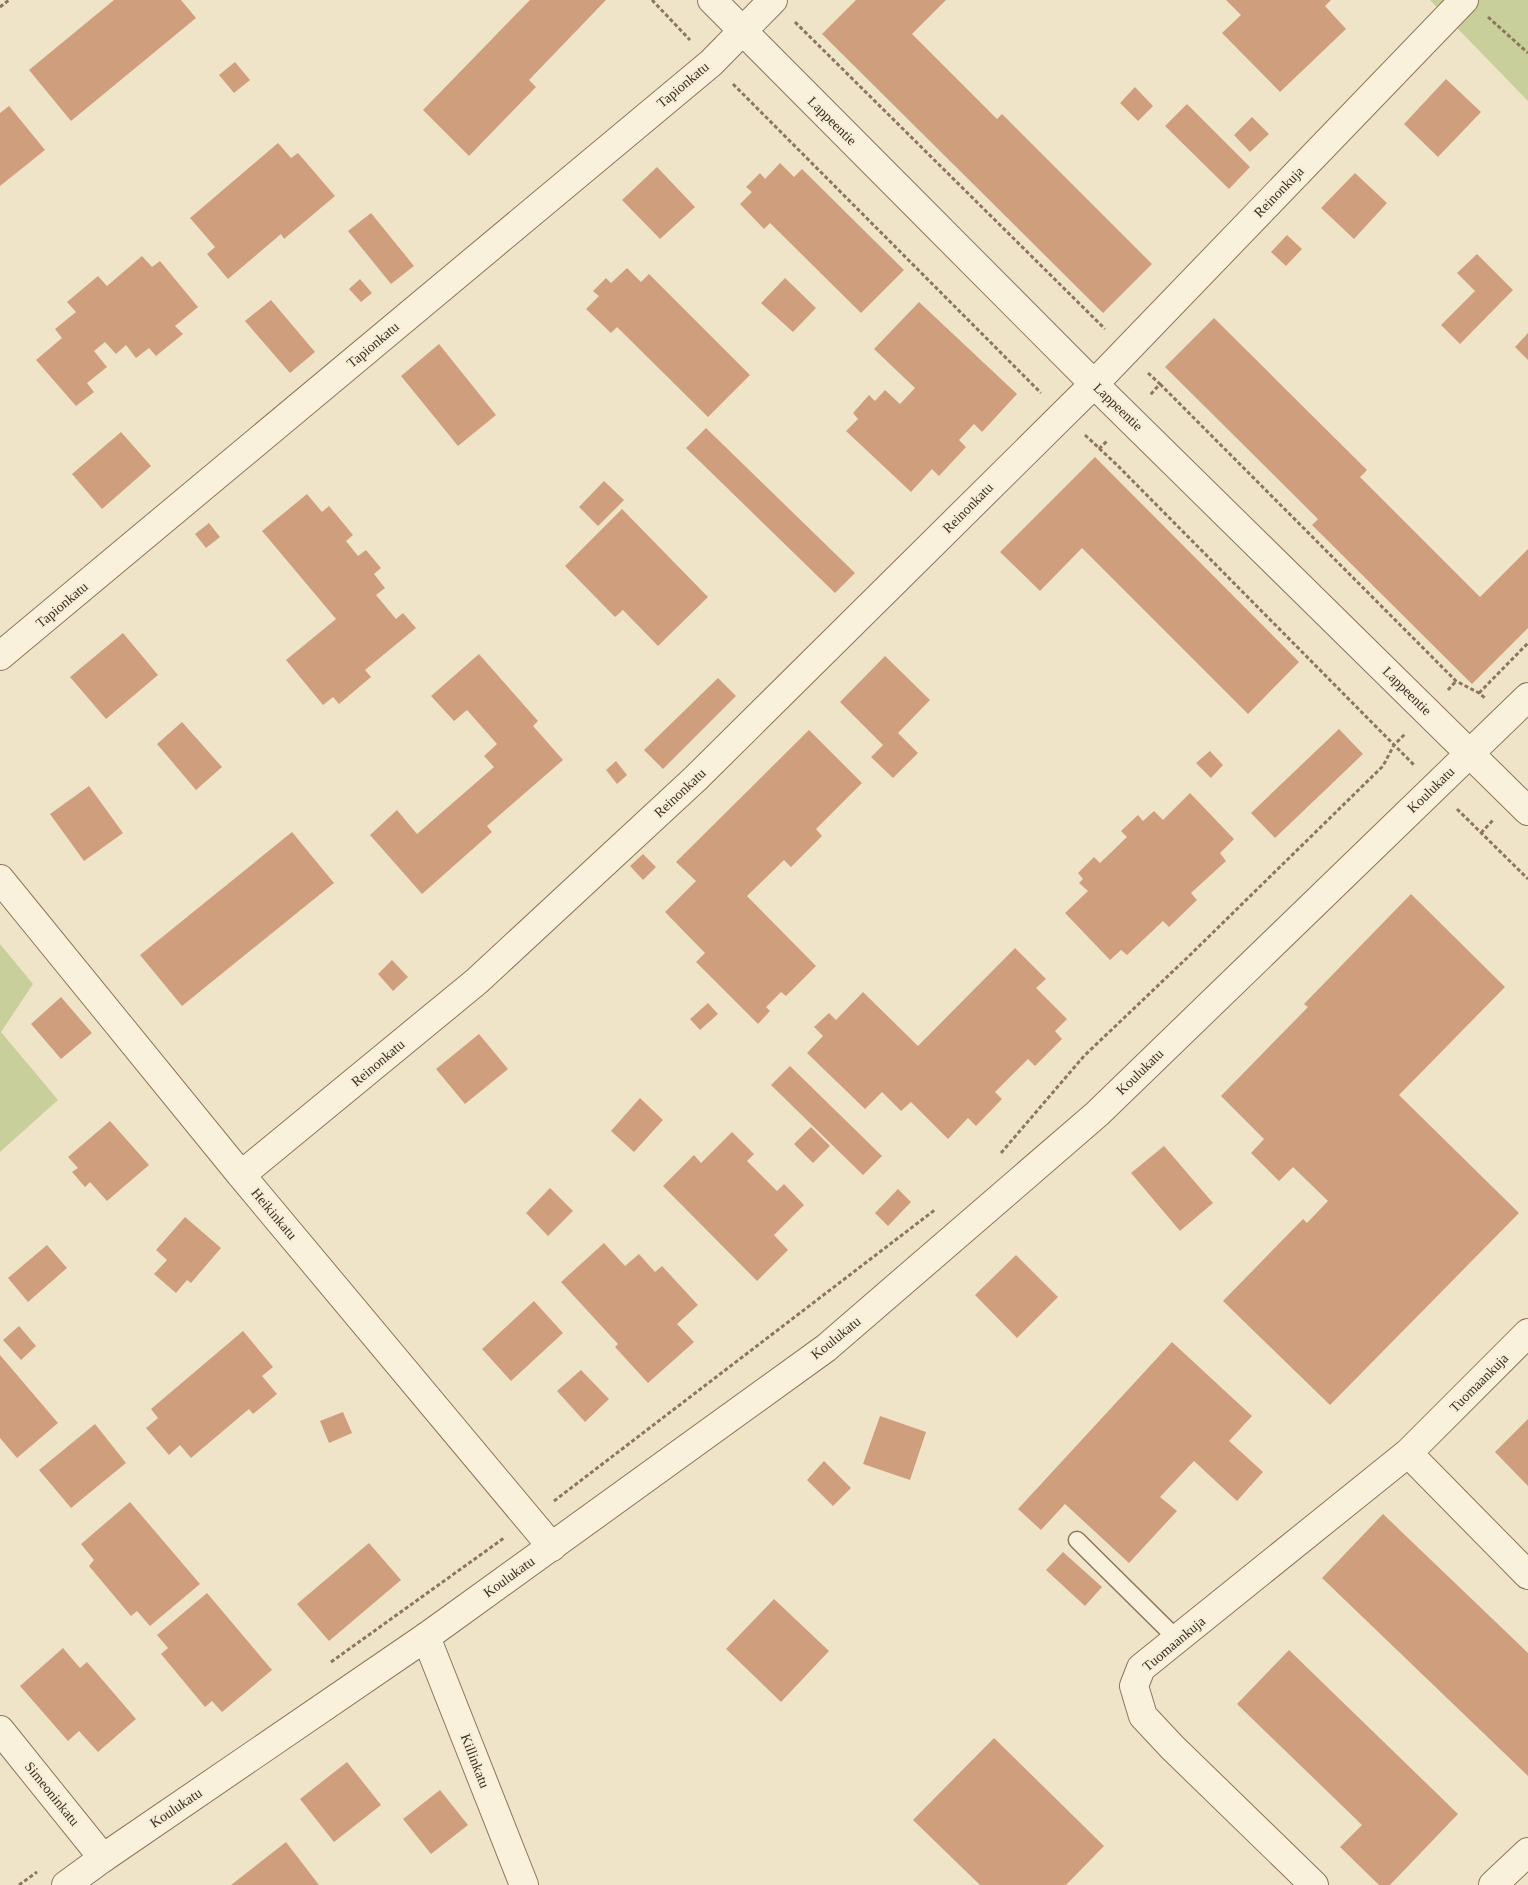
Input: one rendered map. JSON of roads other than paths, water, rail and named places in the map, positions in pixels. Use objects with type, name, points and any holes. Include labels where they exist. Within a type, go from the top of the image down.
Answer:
[{"type":"street","name":"Lappeentie","points":[[712,0],[1094,384],[1528,811]]},
{"type":"street","name":"Tapionkatu","points":[[0,656],[711,63],[773,0]]},
{"type":"street","name":"Reinonkuja","points":[[1094,384],[1474,7]]},
{"type":"street","name":"Reinonkatu","points":[[241,1175],[477,981],[695,779],[1094,384]]},
{"type":"street","name":"Koulukatu","points":[[66,1885],[426,1637],[826,1348],[1097,1114],[1528,697]]},
{"type":"street","name":"Heikinkatu","points":[[0,879],[241,1175],[552,1547]]},
{"type":"street","name":"Tuomaankuja","points":[[1314,1885],[1172,1748],[1142,1716],[1134,1686],[1141,1668],[1408,1454],[1528,1333]]},
{"type":"street","points":[[1408,1454],[1528,1575]]},
{"type":"street","name":"Killinkatu","points":[[426,1637],[524,1885]]},
{"type":"street","name":"Simeoninkatu","points":[[0,1730],[103,1858]]},
{"type":"street","points":[[1493,1885],[1528,1852]]},
{"type":"lane","points":[[1077,1540],[1178,1640]]}]
